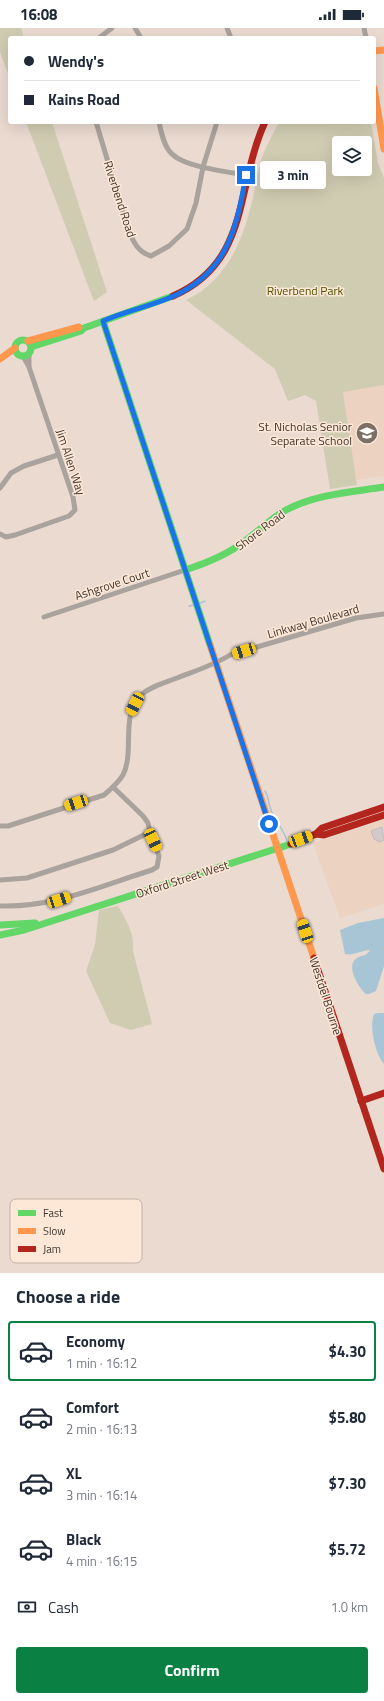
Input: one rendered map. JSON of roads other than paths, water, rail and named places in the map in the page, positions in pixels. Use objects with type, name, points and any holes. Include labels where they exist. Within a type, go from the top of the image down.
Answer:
[{"type":"street","points":[[102,36],[112,28]]},
{"type":"street","points":[[376,100],[384,149]]},
{"type":"street","name":"Riverbend Road","points":[[97,124],[130,232],[138,249],[143,254],[151,256],[169,246],[187,229],[196,203],[203,167],[216,124]]},
{"type":"street","points":[[160,124],[171,154],[181,160],[203,167],[246,175]]},
{"type":"street","points":[[2,357],[24,350],[78,327],[84,328],[178,294],[197,282],[215,264],[226,250],[236,224],[246,175],[259,133],[264,124]]},
{"type":"street","name":"Westdel Bourne","points":[[103,321],[384,1169]]},
{"type":"street","name":"Jim Allen Way","points":[[0,534],[6,537],[15,535],[70,516],[75,510],[73,497],[24,350]]},
{"type":"street","points":[[0,488],[11,473],[24,466],[58,455]]},
{"type":"street","name":"Shore Road","points":[[185,570],[214,561],[236,549],[275,516],[294,506],[336,494],[384,487]]},
{"type":"street","name":"Ashgrove Court","points":[[44,617],[185,570]]},
{"type":"street","name":"Linkway Boulevard","points":[[0,826],[8,826],[104,795],[113,787],[122,775],[126,766],[131,712],[141,696],[156,685],[216,664],[230,655],[366,615],[384,614]]},
{"type":"street","points":[[0,906],[59,900],[152,870],[157,867],[159,856],[148,823],[143,816],[113,787]]},
{"type":"street","name":"Oxford Street West","points":[[0,935],[24,930],[277,849],[316,834],[322,828],[384,808]]},
{"type":"street","name":"Oxford Street West","points":[[316,834],[324,835],[384,815]]},
{"type":"street","points":[[0,880],[27,878],[113,850],[150,832]]},
{"type":"street","name":"Oxford Street West","points":[[0,925],[47,922]]},
{"type":"street","points":[[361,1101],[384,1093]]},
{"type":"water","points":[[384,918],[384,966],[376,991],[366,994],[356,981],[352,971],[352,966],[357,958],[366,954],[370,950],[345,954],[340,930],[358,923]]},
{"type":"water","points":[[384,1013],[384,1064],[378,1054],[372,1025],[374,1014]]},
{"type":"waterway","points":[[200,603],[205,601]]},
{"type":"waterway","points":[[189,606],[194,605]]},
{"type":"waterway","points":[[265,791],[274,817],[284,833],[287,842]]},
{"type":"place","name":"St. Nicholas Senior Separate School","points":[[367,433]]},
{"type":"park label","name":"Riverbend Park","points":[[305,290]]}]
